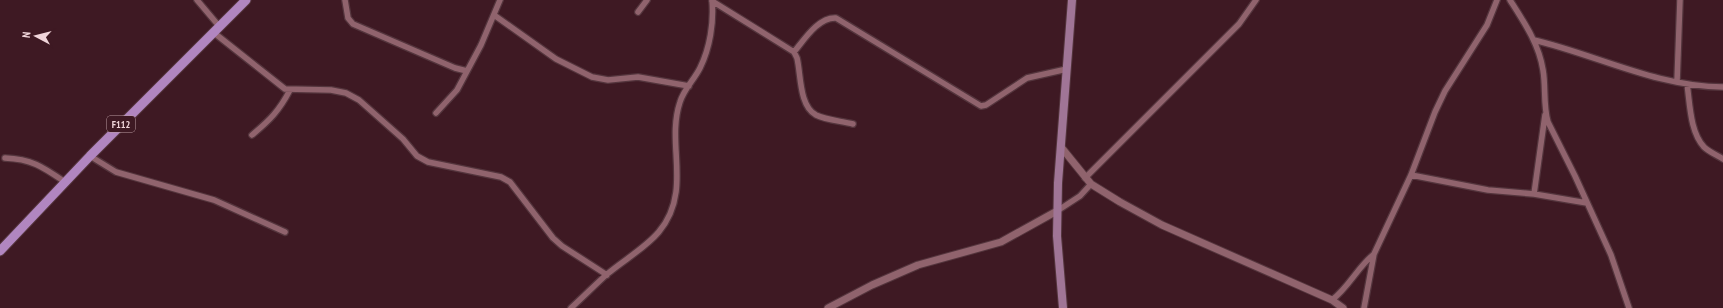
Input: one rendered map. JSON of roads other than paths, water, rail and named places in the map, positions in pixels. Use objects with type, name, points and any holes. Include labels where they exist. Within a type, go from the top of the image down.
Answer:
[{"type":"main road","name":"F112","points":[[0,251],[90,156],[246,0]]},
{"type":"main road","points":[[1063,308],[1058,261],[1057,211],[1072,0]]},
{"type":"street","points":[[197,0],[216,29],[260,71],[285,89],[331,90],[346,94],[359,100],[403,139],[417,156],[428,162],[500,177],[510,182],[553,238],[562,246],[607,275]]},
{"type":"street","points":[[345,0],[348,18],[353,24],[455,68],[467,71]]},
{"type":"street","points":[[436,113],[457,90],[481,45],[500,0]]},
{"type":"street","points":[[638,12],[647,0]]},
{"type":"street","points":[[571,308],[607,275],[654,240],[665,226],[671,213],[676,193],[677,172],[674,137],[676,117],[680,101],[700,68],[708,44],[712,0],[794,52],[797,58],[806,105],[816,115],[852,124]]},
{"type":"street","points":[[1085,178],[1238,24],[1256,0]]},
{"type":"street","points":[[1364,308],[1374,254],[1411,174],[1445,91],[1484,31],[1497,0]]},
{"type":"street","points":[[1510,0],[1534,40],[1543,70],[1546,114],[1534,194]]},
{"type":"street","points":[[1677,82],[1680,0]]},
{"type":"street","points":[[494,15],[556,59],[592,77],[608,80],[638,77],[689,86]]},
{"type":"street","points":[[794,52],[818,26],[830,18],[836,18],[981,106],[986,105],[1027,78],[1067,70]]},
{"type":"street","points":[[1534,40],[1569,48],[1612,64],[1677,82],[1723,87]]},
{"type":"street","points":[[1687,84],[1694,126],[1699,140],[1705,147],[1723,159]]},
{"type":"street","points":[[252,135],[269,121],[280,109],[290,90]]},
{"type":"street","points":[[1546,114],[1551,128],[1610,255],[1629,308]]},
{"type":"street","points":[[1061,147],[1091,184],[1120,202],[1162,225],[1332,300],[1343,308]]},
{"type":"street","points":[[90,156],[116,172],[214,200],[286,232]]},
{"type":"street","points":[[5,158],[19,158],[35,162],[65,182]]},
{"type":"street","points":[[1411,174],[1488,190],[1534,194],[1587,203]]},
{"type":"street","points":[[828,308],[872,285],[918,265],[1001,242],[1057,211],[1080,196],[1091,184]]},
{"type":"street","points":[[1332,300],[1345,288],[1362,264],[1374,254]]}]
